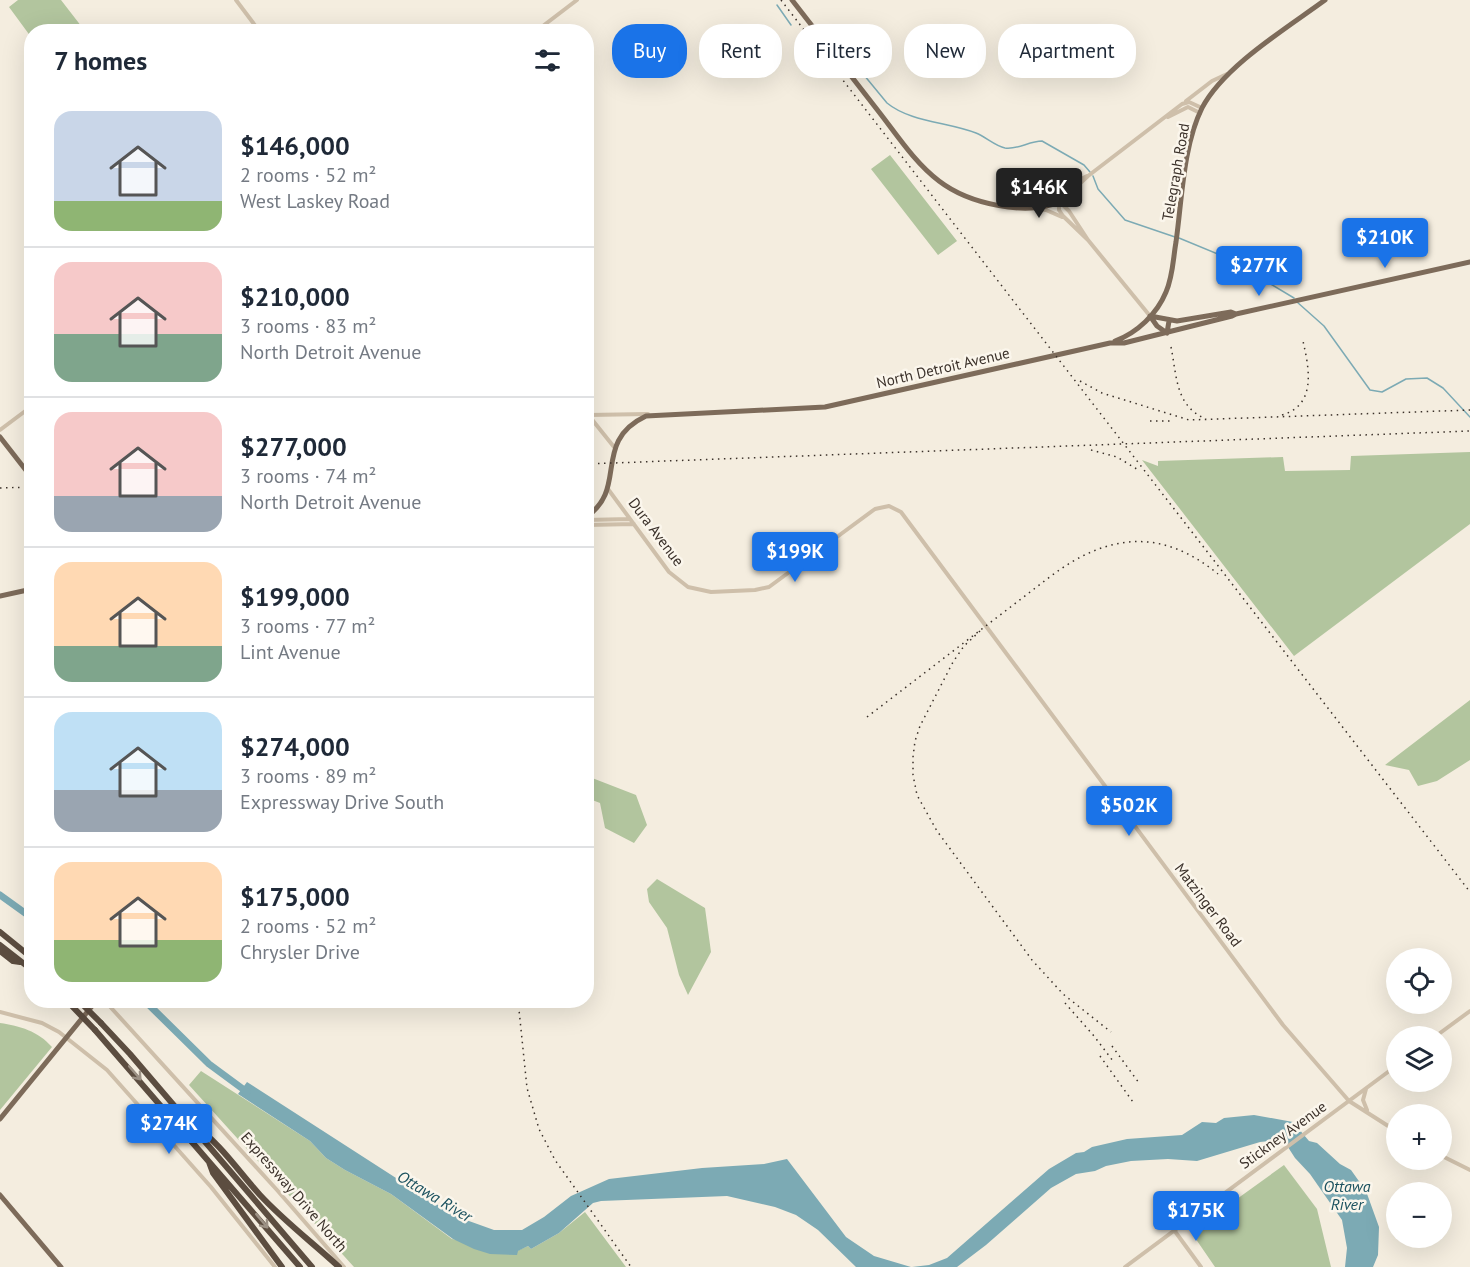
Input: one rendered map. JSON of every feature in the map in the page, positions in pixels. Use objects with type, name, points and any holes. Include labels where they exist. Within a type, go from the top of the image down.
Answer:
[{"type":"highway","points":[[0,926],[8,938]]},
{"type":"highway","points":[[0,932],[24,951]]},
{"type":"highway","points":[[0,945],[24,963]]},
{"type":"highway","points":[[0,951],[13,961],[24,963]]},
{"type":"highway","points":[[74,1008],[300,1267]]},
{"type":"highway","points":[[86,1008],[188,1122],[312,1267]]},
{"type":"highway","points":[[188,1122],[206,1134],[262,1197],[339,1267]]},
{"type":"highway","points":[[208,1159],[213,1173],[282,1267]]},
{"type":"main road","points":[[792,0],[909,151],[930,174],[949,188],[989,204],[1032,208],[1059,202]]},
{"type":"main road","name":"Telegraph Road","points":[[1110,343],[1134,332],[1150,316],[1166,291],[1173,265],[1190,142],[1201,110],[1215,90],[1233,71],[1325,0]]},
{"type":"main road","points":[[1017,206],[1041,199],[1059,202]]},
{"type":"main road","name":"North Detroit Avenue","points":[[594,512],[608,489],[615,447],[628,427],[651,415],[825,407],[1110,343],[1124,343],[1236,314],[1470,262]]},
{"type":"main road","name":"North Detroit Avenue","points":[[1150,316],[1169,321],[1191,320],[1231,312],[1236,314]]},
{"type":"main road","points":[[1150,316],[1157,326],[1167,333],[1169,321]]},
{"type":"main road","points":[[0,437],[24,468]]},
{"type":"main road","points":[[0,596],[24,591]]},
{"type":"main road","points":[[0,1119],[91,1008]]},
{"type":"main road","points":[[0,1194],[61,1267]]},
{"type":"street","points":[[236,0],[254,24]]},
{"type":"street","points":[[546,24],[577,0]]},
{"type":"street","points":[[1059,202],[1094,171],[1184,102],[1212,81],[1233,71]]},
{"type":"street","points":[[1184,102],[1189,102],[1201,110]]},
{"type":"street","points":[[1167,117],[1188,107],[1201,110]]},
{"type":"street","points":[[1041,199],[1088,176]]},
{"type":"street","points":[[1072,184],[1062,194],[1059,202],[1061,213],[1088,240]]},
{"type":"street","points":[[1059,202],[1066,207],[1088,240],[1150,316]]},
{"type":"street","points":[[1032,208],[1053,213],[1066,220]]},
{"type":"street","points":[[0,430],[24,412]]},
{"type":"street","name":"North Detroit Avenue","points":[[594,413],[651,415]]},
{"type":"street","points":[[594,422],[615,447]]},
{"type":"street","name":"Dura Avenue","points":[[608,489],[669,572],[688,587],[711,592],[769,587],[870,512],[879,507],[889,506]]},
{"type":"street","name":"Matzinger Road","points":[[889,506],[898,509],[904,515],[1278,1019],[1349,1101],[1386,1124]]},
{"type":"street","points":[[594,521],[630,519]]},
{"type":"street","points":[[594,522],[634,524]]},
{"type":"street","name":"Expressway Drive North","points":[[111,1008],[344,1267]]},
{"type":"street","points":[[1450,1026],[1470,1011]]},
{"type":"street","points":[[0,1012],[42,1023],[67,1037],[117,1080],[231,1209],[275,1267]]},
{"type":"street","name":"Stickney Avenue","points":[[1125,1267],[1386,1074]]},
{"type":"street","points":[[1368,1087],[1363,1100],[1372,1115]]},
{"type":"street","points":[[1452,1161],[1470,1170]]},
{"type":"street","points":[[1174,1230],[1201,1267]]},
{"type":"green space","points":[[18,0],[61,0],[80,24],[24,24],[24,27],[9,7]]},
{"type":"green space","points":[[890,155],[957,241],[938,255],[871,169]]},
{"type":"green space","points":[[1470,452],[1470,524],[1294,656],[1142,460],[1158,466],[1158,461],[1283,457],[1285,471],[1350,470],[1351,456]]},
{"type":"green space","points":[[1470,700],[1470,760],[1437,781],[1418,786],[1409,770],[1385,765]]},
{"type":"green space","points":[[594,779],[636,795],[647,825],[634,843],[605,828],[600,803],[594,801]]},
{"type":"green space","points":[[657,879],[705,908],[711,952],[688,995],[679,975],[667,928],[649,902],[647,889]]},
{"type":"green space","points":[[0,1023],[28,1030],[47,1041],[52,1047],[0,1110]]},
{"type":"green space","points":[[201,1071],[310,1141],[326,1158],[391,1194],[452,1239],[517,1251],[528,1246],[531,1249],[559,1233],[585,1212],[626,1267],[354,1267],[189,1085]]},
{"type":"green space","points":[[1284,1165],[1317,1209],[1331,1267],[1215,1267],[1191,1232]]},
{"type":"water","points":[[247,1082],[455,1216],[494,1230],[522,1230],[544,1217],[571,1196],[609,1179],[702,1168],[764,1164],[787,1159],[846,1237],[874,1256],[911,1267],[856,1267],[818,1230],[796,1215],[775,1207],[727,1196],[601,1201],[593,1203],[559,1233],[531,1249],[528,1246],[518,1251],[517,1255],[490,1254],[453,1239],[391,1194],[326,1158],[310,1141],[238,1094]]},
{"type":"water","name":"Ottawa River","points":[[1254,1115],[1293,1122],[1309,1141],[1317,1143],[1340,1164],[1351,1170],[1366,1191],[1379,1227],[1378,1255],[1373,1267],[1345,1267],[1347,1248],[1342,1220],[1286,1144],[1278,1140],[1260,1142],[1197,1161],[1168,1159],[1131,1161],[1076,1174],[1051,1188],[986,1245],[957,1267],[912,1267],[929,1265],[947,1258],[1049,1169],[1076,1153],[1127,1139],[1182,1135],[1202,1122],[1216,1123],[1224,1118]]},
{"type":"waterway","points":[[777,5],[791,25]]},
{"type":"waterway","points":[[866,78],[887,103],[907,114],[965,129],[1005,148],[1042,141],[1084,165],[1090,172]]},
{"type":"waterway","points":[[1093,176],[1098,189],[1125,220],[1175,237]]},
{"type":"waterway","points":[[1179,238],[1225,257],[1294,298]]},
{"type":"waterway","points":[[1297,302],[1324,326],[1370,390],[1382,392],[1406,379],[1427,378],[1443,388],[1470,417]]},
{"type":"waterway","name":"Ottawa River","points":[[0,895],[24,912]]},
{"type":"waterway","name":"Ottawa River","points":[[152,1008],[209,1064],[247,1092]]},
{"type":"railway","points":[[781,0],[1470,892]]},
{"type":"railway","points":[[1282,415],[1293,410],[1306,394],[1308,374],[1303,341]]},
{"type":"railway","points":[[1171,347],[1179,389],[1183,398],[1188,406],[1206,419]]},
{"type":"railway","points":[[1080,381],[1102,393],[1189,420],[1470,410]]},
{"type":"railway","points":[[1150,421],[1174,421]]},
{"type":"railway","points":[[594,464],[1470,431]]},
{"type":"railway","points":[[1091,450],[1117,457],[1140,471]]},
{"type":"railway","points":[[0,488],[24,487]]},
{"type":"railway","points":[[867,717],[1051,576],[1093,551],[1134,542],[1155,543],[1176,549],[1197,559],[1218,574]]},
{"type":"railway","points":[[980,631],[964,646],[953,662],[920,726],[913,757],[913,775],[917,795],[937,831],[1032,960],[1063,994],[1111,1032]]},
{"type":"railway","points":[[1065,1003],[1113,1061]]},
{"type":"railway","points":[[519,1008],[527,1088],[539,1129],[555,1160],[631,1267]]},
{"type":"railway","points":[[1112,1046],[1139,1083]]},
{"type":"railway","points":[[1100,1056],[1133,1102]]}]
